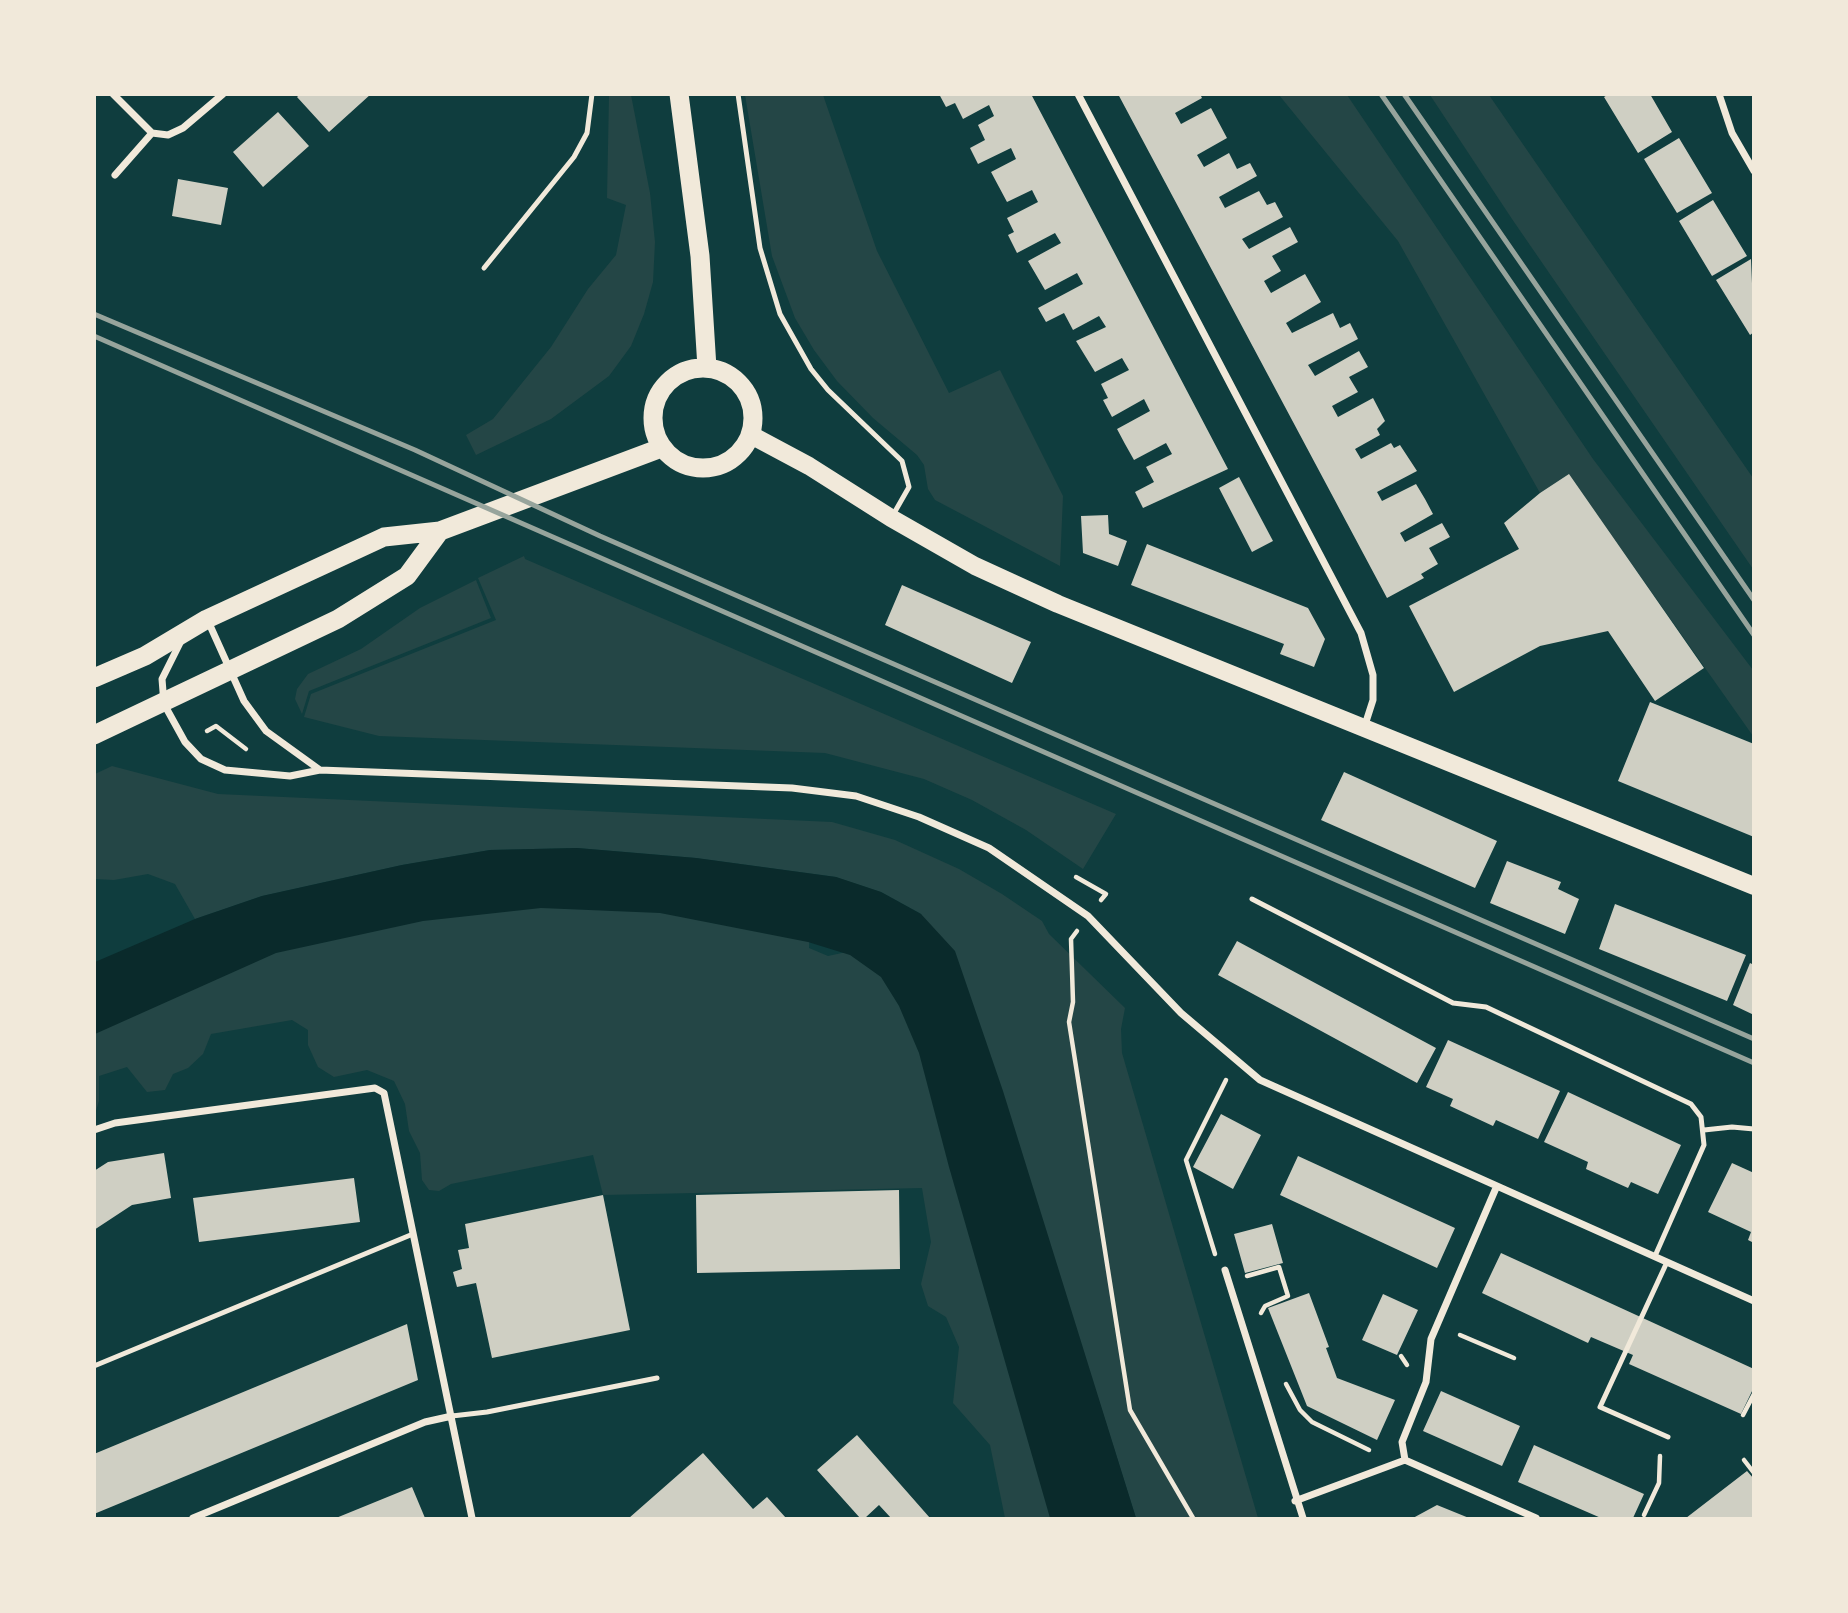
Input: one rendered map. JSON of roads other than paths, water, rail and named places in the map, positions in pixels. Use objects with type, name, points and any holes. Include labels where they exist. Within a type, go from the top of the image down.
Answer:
[{"type":"highway","points":[[679,94],[700,256],[707,368]]},
{"type":"highway","points":[[707,368],[725,373],[740,384],[750,399],[754,417],[751,435],[736,456],[723,464],[707,468],[691,467],[676,460],[661,448],[653,428],[653,410],[659,394],[670,380],[687,370],[707,368]]},
{"type":"highway","points":[[94,678],[145,656],[207,619],[384,537],[440,531],[556,485],[661,448]]},
{"type":"highway","points":[[94,735],[338,619],[407,576],[440,531]]},
{"type":"main road","points":[[751,435],[809,466],[891,518],[975,566],[1046,598],[1754,886]]},
{"type":"street","points":[[113,94],[152,133],[168,135],[183,128],[223,94]]},
{"type":"street","points":[[1078,94],[1361,632],[1373,675],[1373,700],[1363,728]]},
{"type":"street","points":[[1719,94],[1731,133],[1754,170]]},
{"type":"street","points":[[115,175],[152,133]]},
{"type":"street","points":[[320,771],[285,748],[266,731],[244,701],[207,619],[182,640],[162,679],[164,704],[178,732],[201,759],[225,771],[278,776],[320,771],[792,788],[856,796],[919,817],[989,848],[1088,916],[1181,1013],[1260,1080],[1496,1188],[1754,1301]]},
{"type":"street","points":[[94,1130],[115,1123],[375,1088],[384,1093],[471,1518]]},
{"type":"street","points":[[1405,1460],[1402,1442],[1426,1382],[1431,1339],[1496,1188]]},
{"type":"street","points":[[1225,1270],[1295,1501],[1303,1518]]},
{"type":"street","points":[[193,1518],[425,1422],[452,1416]]},
{"type":"street","points":[[1295,1501],[1405,1460],[1536,1518]]},
{"type":"lane","points":[[484,268],[574,157],[587,133],[592,94]]},
{"type":"lane","points":[[738,94],[761,248],[780,314],[811,369],[828,390],[902,461],[909,487],[891,518]]},
{"type":"lane","points":[[1252,899],[1452,1003],[1486,1007],[1691,1104],[1701,1117],[1704,1144],[1655,1256]]},
{"type":"lane","points":[[1704,1130],[1732,1127],[1754,1129]]},
{"type":"lane","points":[[94,1366],[413,1234]]},
{"type":"lane","points":[[1667,1262],[1600,1407],[1668,1437]]},
{"type":"lane","points":[[452,1416],[487,1412],[657,1378]]},
{"type":"railway","points":[[1381,94],[1754,635]]},
{"type":"railway","points":[[1404,94],[1754,600]]},
{"type":"railway","points":[[94,314],[415,450],[600,536],[1754,1039]]},
{"type":"railway","points":[[94,336],[1754,1063]]}]
